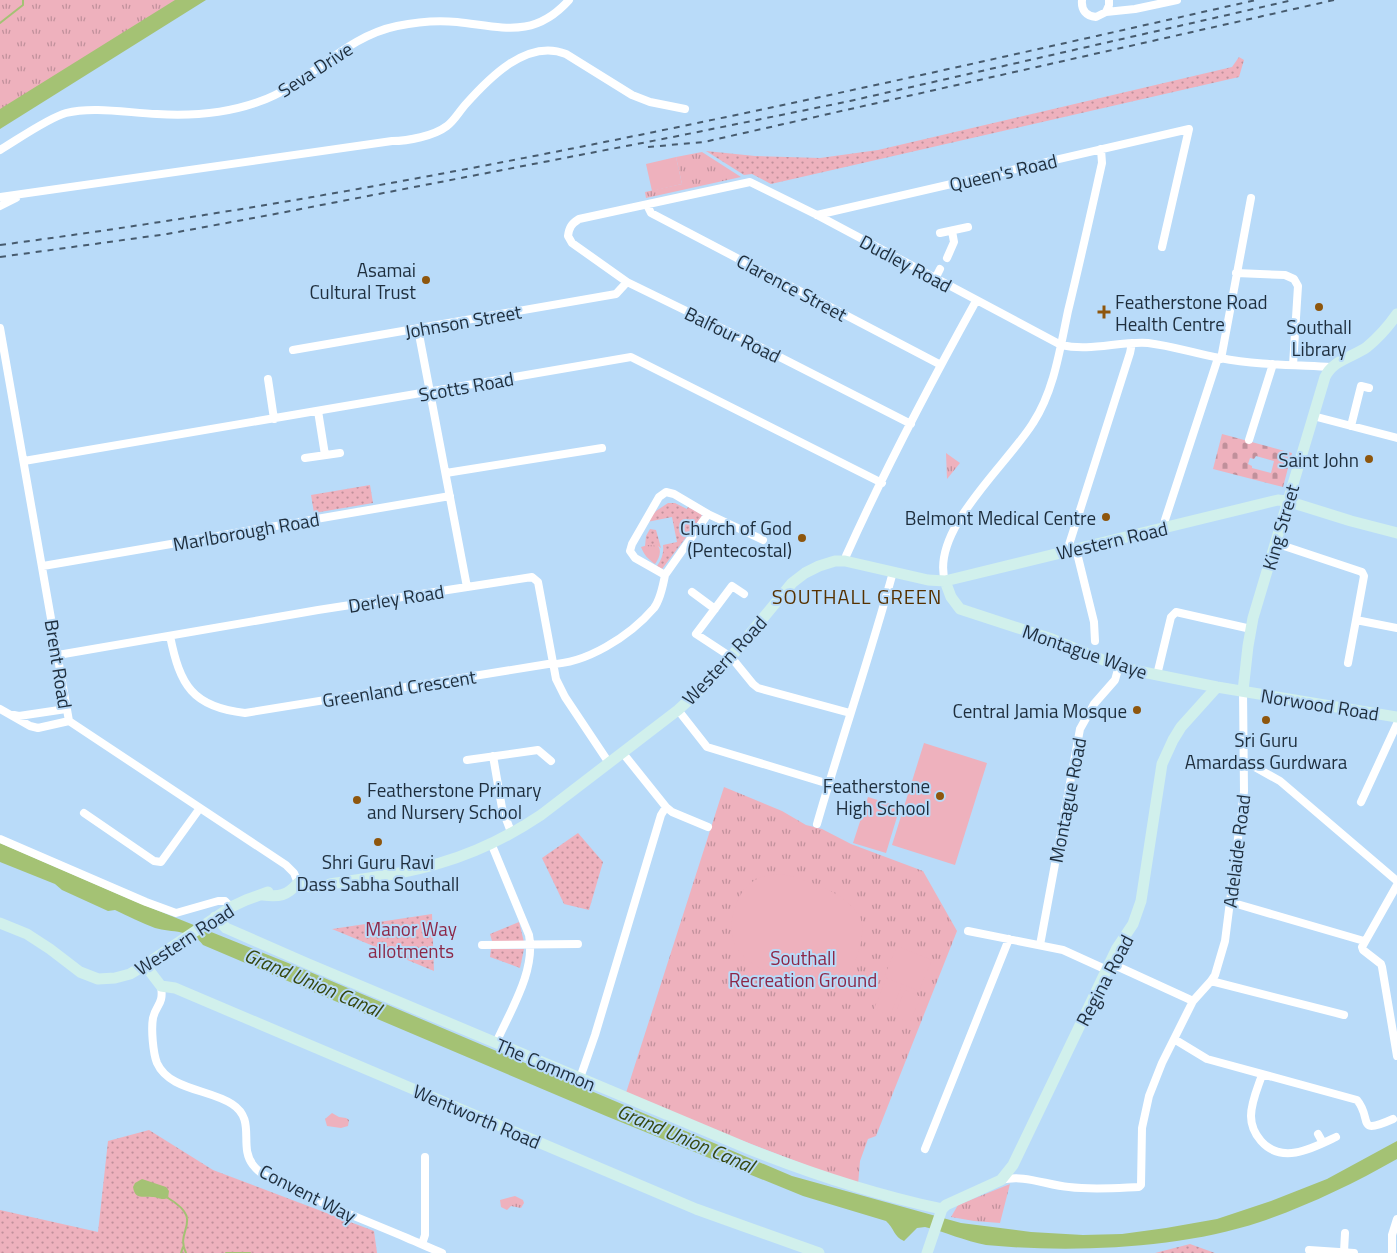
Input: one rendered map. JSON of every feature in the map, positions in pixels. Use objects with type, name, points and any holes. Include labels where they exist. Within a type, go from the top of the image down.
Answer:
[{"type":"street","name":"Seva Drive","points":[[0,150],[54,118],[67,113],[100,111],[179,115],[244,106],[265,100],[292,86],[349,45],[376,32],[404,25],[441,21],[500,28],[530,26],[552,16],[569,0]]},
{"type":"street","points":[[1082,0],[1083,9],[1088,15],[1096,18],[1106,12],[1135,9],[1177,0]]},
{"type":"street","points":[[1106,12],[1109,0],[1135,9]]},
{"type":"street","points":[[0,197],[410,140],[448,126],[477,92],[510,63],[523,56],[544,51],[566,54],[632,95],[650,102],[685,109]]},
{"type":"street","name":"Queen's Road","points":[[817,215],[1189,129],[1162,247]]},
{"type":"street","points":[[945,581],[942,571],[943,558],[954,527],[1030,430],[1048,394],[1061,345],[1102,163],[1101,149]]},
{"type":"street","name":"Dudley Road","points":[[647,205],[750,182],[817,215],[1061,345]]},
{"type":"street","points":[[0,206],[20,194]]},
{"type":"street","points":[[1164,528],[1165,520],[1220,358],[1252,198]]},
{"type":"street","name":"Balfour Road","points":[[647,205],[579,219],[572,223],[568,236],[572,243],[627,282],[911,424]]},
{"type":"street","name":"Clarence Street","points":[[647,205],[651,213],[941,365]]},
{"type":"street","points":[[940,233],[968,227]]},
{"type":"street","points":[[947,258],[954,242],[952,231]]},
{"type":"street","points":[[935,279],[940,269]]},
{"type":"street","points":[[1236,273],[1285,275],[1294,279],[1298,286],[1293,365]]},
{"type":"street","name":"Johnson Street","points":[[293,350],[616,294],[627,282]]},
{"type":"street","points":[[846,561],[846,556],[862,521],[941,365],[976,301]]},
{"type":"street","points":[[1061,345],[1078,348],[1146,343],[1220,358],[1273,364],[1331,367],[1365,348],[1383,333],[1397,314]]},
{"type":"street","name":"Brent Road","points":[[0,328],[69,721],[286,865],[294,873],[298,883]]},
{"type":"street","points":[[418,329],[467,587]]},
{"type":"street","points":[[1095,641],[1094,622],[1071,550],[1132,343]]},
{"type":"street","name":"Scotts Road","points":[[24,461],[631,357],[882,483]]},
{"type":"street","points":[[1249,440],[1273,364]]},
{"type":"street","name":"King Street","points":[[1243,692],[1251,629],[1287,501],[1313,416],[1331,367]]},
{"type":"street","points":[[268,379],[274,419]]},
{"type":"street","points":[[1351,426],[1361,386],[1369,388]]},
{"type":"street","points":[[318,411],[325,455]]},
{"type":"street","points":[[1313,416],[1397,438]]},
{"type":"street","points":[[446,473],[602,448]]},
{"type":"street","points":[[305,458],[340,453]]},
{"type":"street","points":[[708,514],[665,575],[635,558],[630,551],[632,544],[659,497],[666,492],[674,494],[708,514],[763,540]]},
{"type":"street","name":"Marlborough Road","points":[[42,566],[450,496]]},
{"type":"street","name":"Western Road","points":[[0,923],[27,934],[50,949],[74,969],[98,978],[115,978],[130,974],[231,907],[246,900],[263,895],[273,896],[290,893],[298,883],[313,888],[322,887],[442,863],[491,842],[542,815],[678,710],[731,657],[792,583],[805,573],[819,566],[835,561],[846,561],[928,580],[945,581],[1278,500],[1287,501]]},
{"type":"street","points":[[1287,501],[1350,521],[1397,533]]},
{"type":"street","points":[[1275,543],[1362,572],[1364,576],[1348,663]]},
{"type":"street","points":[[817,824],[893,572]]},
{"type":"street","name":"Greenland Crescent","points":[[170,636],[179,669],[186,684],[198,698],[212,706],[228,711],[245,713],[566,662],[599,651],[626,634],[655,607],[665,575]]},
{"type":"street","name":"Derley Road","points":[[58,655],[528,577],[536,579],[538,582],[556,679],[609,763]]},
{"type":"street","name":"Montague Waye","points":[[945,581],[951,597],[960,609],[1052,639],[1119,666],[1243,692]]},
{"type":"street","points":[[744,594],[732,586],[696,634],[731,657],[758,688],[850,713]]},
{"type":"street","points":[[692,592],[715,609]]},
{"type":"street","points":[[1157,675],[1171,617],[1176,612],[1251,629]]},
{"type":"street","points":[[1356,620],[1397,628]]},
{"type":"street","name":"Montague Road","points":[[1040,946],[1080,729],[1094,704],[1115,680],[1119,666]]},
{"type":"street","points":[[1200,684],[1203,694],[1201,705]]},
{"type":"street","name":"Regina Road","points":[[941,1212],[955,1200],[1000,1180],[1010,1170],[1108,966],[1120,942],[1133,924],[1140,908],[1164,759],[1181,727],[1216,687]]},
{"type":"street","name":"Norwood Road","points":[[1243,692],[1397,717]]},
{"type":"street","name":"Adelaide Road","points":[[1023,1178],[1067,1187],[1112,1188],[1139,1187],[1141,1185],[1141,1142],[1144,1112],[1155,1081],[1192,1001],[1211,982],[1215,975],[1225,941],[1242,806],[1244,764],[1243,692]]},
{"type":"street","points":[[0,708],[30,726],[38,728],[69,721]]},
{"type":"street","points":[[9,714],[19,716],[66,709]]},
{"type":"street","points":[[678,710],[707,747],[829,784]]},
{"type":"street","points":[[1361,802],[1397,724]]},
{"type":"street","points":[[466,760],[538,750],[551,761]]},
{"type":"street","points":[[622,752],[666,807],[672,812],[708,826]]},
{"type":"street","points":[[493,756],[502,808],[511,832]]},
{"type":"street","points":[[1244,764],[1252,766],[1280,781],[1397,881]]},
{"type":"street","points":[[580,1078],[596,1036],[661,816],[666,807]]},
{"type":"street","points":[[84,813],[154,861],[161,862],[200,808]]},
{"type":"street","points":[[0,839],[176,913],[218,901],[225,901],[231,907]]},
{"type":"street","points":[[491,842],[531,944],[530,961],[525,978],[496,1043]]},
{"type":"street","points":[[1395,891],[1362,947],[1382,967],[1397,1056]]},
{"type":"street","points":[[1230,902],[1364,941]]},
{"type":"street","name":"The Common","points":[[211,920],[496,1043],[802,1170],[941,1212]]},
{"type":"street","points":[[968,931],[1064,950],[1192,1001]]},
{"type":"street","points":[[925,1150],[1009,939]]},
{"type":"street","points":[[482,945],[578,944]]},
{"type":"street","points":[[145,964],[161,986]]},
{"type":"street","points":[[1211,982],[1344,1015]]},
{"type":"street","name":"Convent Way","points":[[161,986],[161,1002],[153,1017],[153,1046],[156,1061],[162,1071],[171,1079],[232,1104],[243,1115],[247,1131],[247,1150],[253,1165],[261,1172],[300,1192],[442,1253]]},
{"type":"street","name":"Wentworth Road","points":[[161,986],[176,988],[696,1208],[818,1253]]},
{"type":"street","points":[[1174,1039],[1207,1058],[1357,1100],[1366,1123],[1370,1126],[1376,1126],[1393,1119]]},
{"type":"street","points":[[1262,1074],[1251,1116],[1252,1126],[1264,1145],[1273,1150],[1292,1154],[1303,1152],[1336,1137]]},
{"type":"street","points":[[1318,1134],[1323,1143]]},
{"type":"street","points":[[422,1244],[425,1235],[425,1156]]},
{"type":"street","points":[[1016,1158],[1015,1170],[1023,1178]]},
{"type":"street","points":[[1000,1180],[1012,1177],[1023,1178]]},
{"type":"street","points":[[927,1253],[941,1212]]},
{"type":"street","points":[[1392,1253],[1392,1235],[1397,1219]]},
{"type":"street","points":[[1344,1252],[1346,1233]]},
{"type":"street","points":[[1309,1250],[1354,1253]]},
{"type":"green space","points":[[0,0],[176,0],[0,110]]},
{"type":"green space","points":[[1239,57],[1244,60],[1239,77],[771,184],[752,174],[744,175],[706,151],[755,156],[820,158],[878,150],[1232,67]]},
{"type":"green space","points":[[702,152],[741,177],[646,198],[645,192],[682,184],[676,157]]},
{"type":"green space","points":[[676,157],[682,184],[652,191],[646,164]]},
{"type":"green space","points":[[1222,434],[1292,453],[1283,487],[1213,469]],"holes":[[[1256,456],[1274,461],[1271,473],[1252,468],[1248,464],[1250,458],[1254,459]]]},
{"type":"green space","points":[[946,453],[960,463],[947,479]]},
{"type":"green space","points":[[370,485],[373,503],[314,513],[311,495]]},
{"type":"green space","points":[[668,503],[675,503],[687,509],[688,507],[702,516],[662,569],[657,566],[662,556],[663,545],[677,542],[672,517],[647,522],[656,511]]},
{"type":"green space","points":[[650,529],[656,530],[661,548],[658,546],[645,546],[646,536]]},
{"type":"green space","points":[[648,545],[658,546],[660,550],[660,555],[655,564],[646,557],[641,547]]},
{"type":"green space","points":[[924,743],[987,763],[955,865],[892,845]]},
{"type":"green space","name":"Southall Recreation Ground","points":[[724,787],[782,811],[806,825],[822,829],[851,844],[923,871],[957,931],[876,1136],[868,1139],[860,1161],[858,1185],[625,1096]]},
{"type":"green space","points":[[868,797],[900,807],[886,853],[853,843]]},
{"type":"green space","points":[[578,833],[603,862],[589,910],[564,904],[542,858]]},
{"type":"green space","points":[[783,874],[835,893],[852,906],[859,915],[862,929],[860,946],[854,963],[841,981],[830,985],[819,985],[776,975],[747,960],[735,945],[732,936],[733,916],[736,905],[745,888],[762,877]]},
{"type":"green space","name":"Manor Way allotments","points":[[432,914],[434,971],[332,929]]},
{"type":"green space","points":[[519,922],[524,942],[492,941],[490,934]]},
{"type":"green space","points":[[897,946],[932,960],[919,991],[884,977]]},
{"type":"green space","points":[[491,949],[524,949],[520,968],[490,957]]},
{"type":"green space","points":[[885,982],[901,988],[890,1015],[874,1009]]},
{"type":"green space","points":[[905,990],[921,997],[910,1022],[894,1016]]},
{"type":"green space","points":[[332,1113],[349,1120],[348,1126],[341,1128],[327,1126],[325,1119]]},
{"type":"green space","points":[[149,1130],[213,1170],[374,1231],[377,1253],[0,1253],[0,1210],[98,1232],[108,1141]]},
{"type":"green space","points":[[1010,1184],[1000,1223],[951,1217],[958,1205]]},
{"type":"green space","points":[[515,1196],[523,1200],[524,1203],[521,1208],[511,1206],[507,1210],[501,1207],[500,1200]]},
{"type":"green space","points":[[1190,1244],[1215,1253],[1155,1253]]},
{"type":"water","points":[[175,0],[206,0],[0,129],[0,109]]},
{"type":"water","name":"Grand Union Canal","points":[[0,843],[134,901],[303,969],[792,1176],[961,1223],[1031,1232],[1083,1235],[1122,1234],[1166,1228],[1217,1219],[1271,1201],[1327,1179],[1397,1141],[1397,1159],[1347,1186],[1295,1209],[1260,1222],[1195,1238],[1124,1247],[1053,1249],[986,1245],[925,1227],[917,1228],[904,1241],[898,1237],[886,1221],[803,1196],[606,1116],[203,945],[193,936],[181,932],[161,930],[115,910],[108,911],[62,890],[55,884],[0,862]]},
{"type":"water","points":[[142,1179],[166,1187],[169,1191],[168,1198],[137,1196],[133,1187],[135,1183]]},
{"type":"waterway","points":[[0,23],[23,5],[23,0]]},
{"type":"waterway","points":[[168,1198],[179,1206],[187,1219],[183,1238],[186,1253]]},
{"type":"waterway","points":[[181,1253],[183,1247]]},
{"type":"waterway","points":[[226,1253],[250,1253]]},
{"type":"railway","points":[[0,245],[158,222],[474,168],[787,104],[1256,0]]},
{"type":"railway","points":[[0,257],[167,234],[673,137],[850,101],[1293,0]]},
{"type":"railway","points":[[648,147],[704,142],[1334,0]]},
{"type":"place","name":"Asamai Cultural Trust","points":[[426,280]]},
{"type":"place","name":"Southall Library","points":[[1319,307]]},
{"type":"place","name":"Featherstone Road Health Centre","points":[[1104,312]]},
{"type":"place","name":"Saint John","points":[[1369,459]]},
{"type":"place","name":"Belmont Medical Centre","points":[[1106,517]]},
{"type":"place","name":"Church of God (Pentecostal)","points":[[802,538]]},
{"type":"place","name":"Central Jamia Mosque","points":[[1137,710]]},
{"type":"place","name":"Sri Guru Amardass Gurdwara","points":[[1266,720]]},
{"type":"place","name":"Featherstone High School","points":[[940,796]]},
{"type":"place","name":"Featherstone Primary and Nursery School","points":[[357,800]]},
{"type":"place","name":"Shri Guru Ravi Dass Sabha Southall","points":[[378,842]]},
{"type":"district","name":"SOUTHALL GREEN","points":[[857,596]]}]
